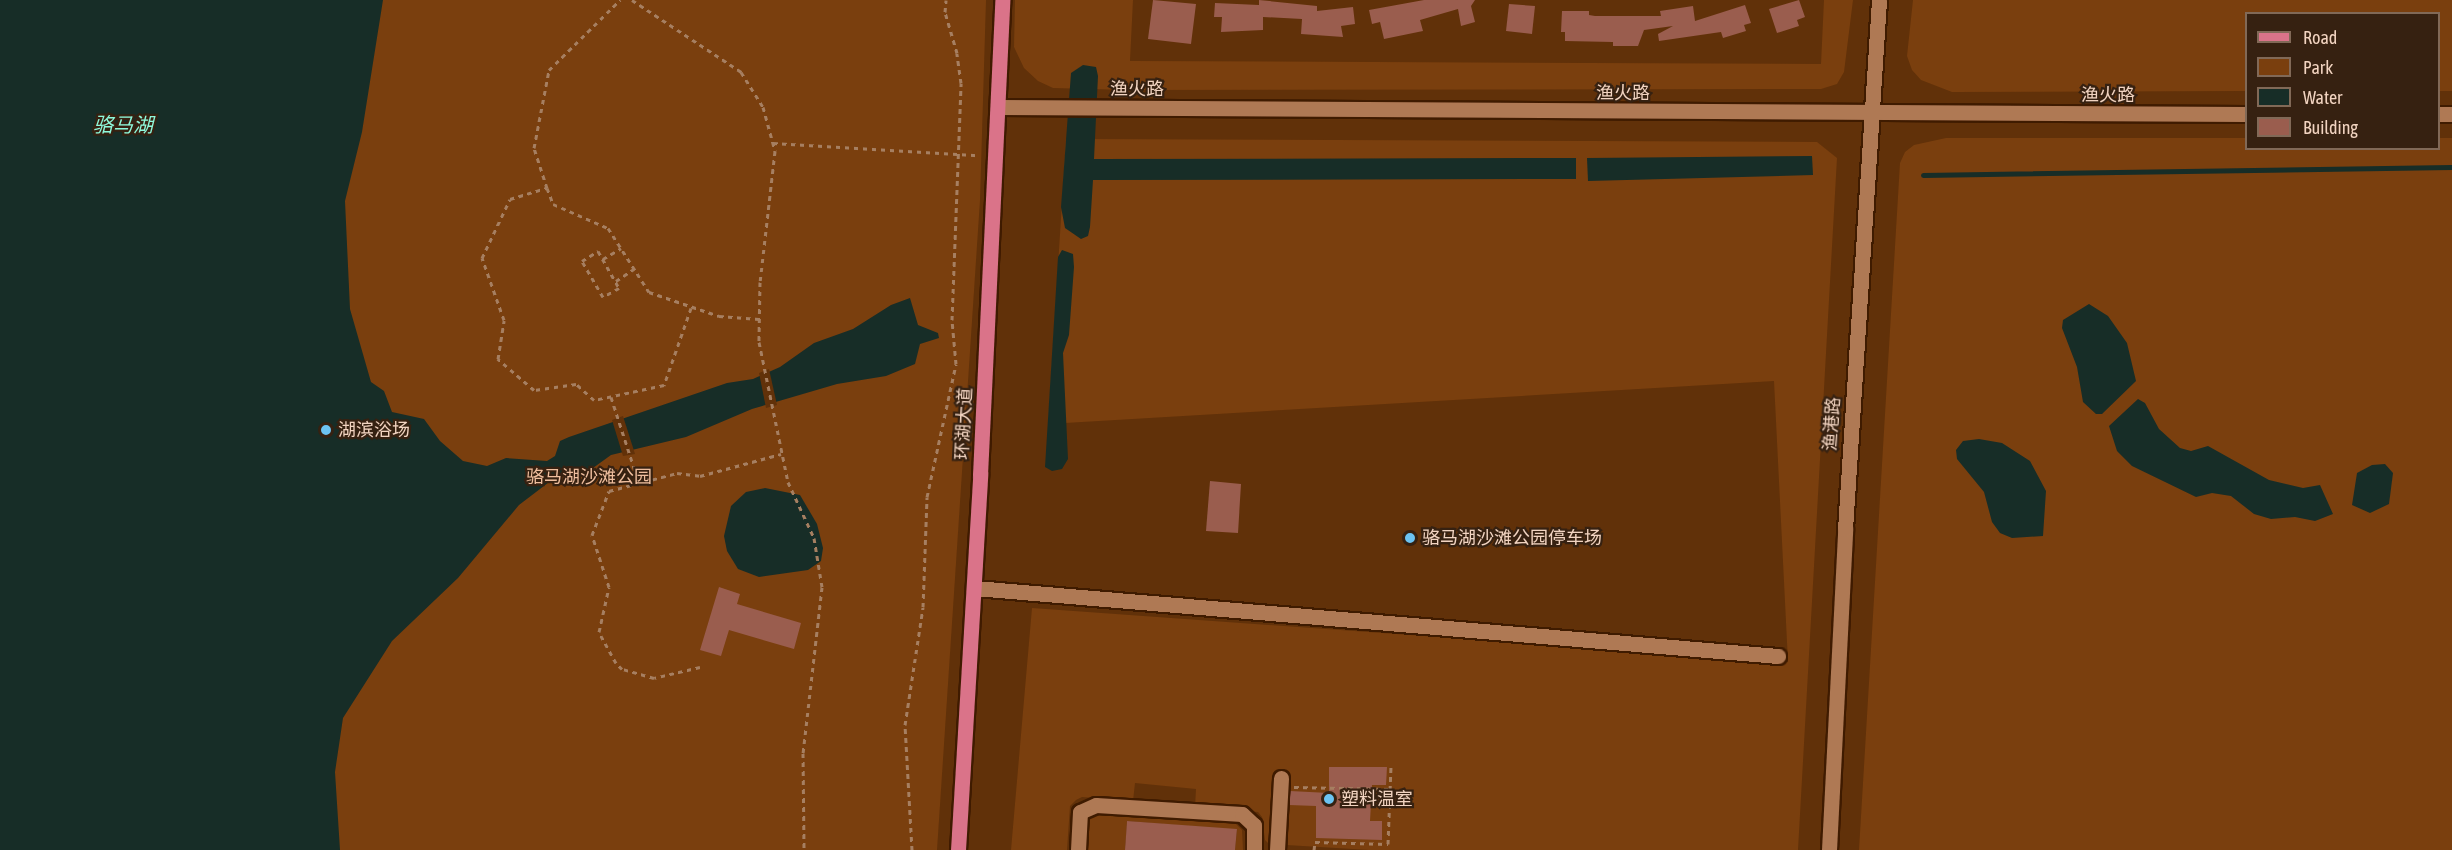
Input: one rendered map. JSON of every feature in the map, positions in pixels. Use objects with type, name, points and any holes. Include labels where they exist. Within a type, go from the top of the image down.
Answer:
[{"type":"main road","name":"环湖大道","points":[[958,850],[975,588],[997,156],[1002,0]]},
{"type":"street","name":"渔港路","points":[[1829,850],[1845,529],[1879,0]]},
{"type":"street","name":"渔火路","points":[[998,107],[1873,115],[2245,114]]},
{"type":"street","points":[[975,588],[1778,656]]},
{"type":"street","points":[[1277,850],[1281,782]]},
{"type":"street","points":[[1078,850],[1080,812],[1096,805],[1242,814],[1254,825],[1254,850]]},
{"type":"path","points":[[620,0],[549,70],[534,148],[553,204],[608,228],[649,292],[719,316],[759,319]]},
{"type":"path","points":[[632,0],[741,72],[763,107],[773,143],[759,342],[774,425],[788,482],[814,538],[822,587],[802,753],[804,850]]},
{"type":"path","points":[[912,850],[905,725],[923,607],[927,497],[956,364],[952,320],[961,84],[957,53],[945,12],[946,0]]},
{"type":"path","points":[[773,143],[997,156]]},
{"type":"path","points":[[547,188],[510,199],[482,258],[504,320],[498,359],[534,390],[576,384],[594,400],[664,386],[691,308]]},
{"type":"path","points":[[603,259],[621,248]]},
{"type":"path","points":[[598,251],[603,259],[620,288],[603,297],[582,261],[598,251]]},
{"type":"path","points":[[616,281],[634,269]]},
{"type":"path","points":[[611,397],[639,483]]},
{"type":"path","points":[[700,667],[654,678],[622,669],[599,632],[609,587],[592,535],[609,491],[677,473],[700,476],[782,454]]},
{"type":"path","points":[[1314,850],[1315,842],[1388,844],[1392,765]]},
{"type":"path","points":[[1281,782],[1390,789]]},
{"type":"green space","name":"骆马湖沙滩公园","points":[[258,0],[986,0],[980,200],[937,850],[184,850]]},
{"type":"green space","points":[[1015,0],[1133,0],[1130,61],[1821,64],[1824,0],[1853,0],[1844,72],[1837,84],[1821,89],[1128,90],[1053,88],[1038,81],[1024,68],[1014,47]]},
{"type":"green space","points":[[1913,0],[2452,0],[2452,91],[2440,91],[2440,12],[2245,12],[2245,91],[1952,92],[1921,80],[1912,70],[1907,56]]},
{"type":"green space","points":[[1946,138],[2245,138],[2245,150],[2440,150],[2440,138],[2452,138],[2452,850],[1859,850],[1900,163],[1905,152],[1914,145]]},
{"type":"green space","points":[[1066,139],[1817,142],[1837,158],[1798,850],[1369,850],[1269,844],[1265,840],[1262,817],[1258,812],[1195,807],[1196,789],[1135,783],[1133,801],[1082,797],[1076,800],[1070,806],[1067,850],[1011,850],[1032,608],[1788,662],[1774,381],[1048,424]]},
{"type":"green space","points":[[1104,812],[1232,820],[1242,830],[1243,850],[1235,850],[1237,830],[1127,821],[1125,850],[1085,850],[1087,821],[1090,816]]},
{"type":"water","name":"骆马湖","points":[[0,0],[383,0],[362,132],[345,201],[350,309],[371,382],[384,391],[392,412],[424,419],[440,441],[463,461],[487,466],[506,458],[547,461],[555,456],[560,441],[727,383],[753,379],[780,367],[814,343],[853,329],[891,305],[910,298],[918,325],[938,333],[939,338],[920,344],[915,364],[886,376],[837,384],[752,409],[686,437],[611,455],[586,473],[557,476],[519,505],[458,578],[392,641],[343,718],[335,772],[340,850],[0,850]]},
{"type":"water","points":[[1083,65],[1096,67],[1098,76],[1094,159],[1576,158],[1576,179],[1093,180],[1090,227],[1088,236],[1081,239],[1065,228],[1061,207],[1071,73]]},
{"type":"water","points":[[1812,156],[1813,175],[1588,181],[1587,158]]},
{"type":"water","points":[[1062,250],[1073,254],[1074,267],[1069,335],[1063,353],[1068,459],[1062,469],[1052,471],[1045,467],[1058,257]]},
{"type":"water","points":[[2089,304],[2108,316],[2127,343],[2136,381],[2102,414],[2096,414],[2083,402],[2077,367],[2062,328],[2063,320]]},
{"type":"water","points":[[2138,399],[2145,403],[2159,429],[2180,448],[2191,451],[2208,446],[2269,480],[2303,488],[2320,485],[2333,514],[2315,521],[2295,517],[2271,519],[2254,514],[2231,496],[2212,493],[2196,497],[2132,466],[2117,451],[2109,426]]},
{"type":"water","points":[[1979,439],[2002,443],[2030,461],[2046,491],[2043,536],[2012,538],[2000,533],[1992,522],[1984,492],[1957,459],[1956,450],[1963,441]]},
{"type":"water","points":[[2385,464],[2393,473],[2389,504],[2370,513],[2352,505],[2357,473],[2372,465]]},
{"type":"water","points":[[765,488],[800,495],[817,524],[823,548],[821,561],[808,570],[759,577],[738,569],[727,551],[724,536],[731,506],[746,492]]},
{"type":"pier","points":[[769,369],[777,405],[766,408],[759,373]]},
{"type":"pier","points":[[623,416],[635,454],[623,456],[612,420]]},
{"type":"building","points":[[1153,0],[1196,4],[1191,44],[1148,39]]},
{"type":"building","points":[[1259,0],[1317,6],[1317,11],[1353,7],[1355,24],[1341,26],[1343,37],[1301,34],[1302,19],[1263,17],[1263,30],[1221,32],[1222,17],[1214,17],[1215,3],[1259,5]]},
{"type":"building","points":[[1424,0],[1475,0],[1471,6],[1475,22],[1461,26],[1458,9],[1420,20],[1423,31],[1384,39],[1380,22],[1372,24],[1369,10]]},
{"type":"building","points":[[1799,0],[1805,17],[1797,20],[1799,26],[1777,33],[1769,9]]},
{"type":"building","points":[[1509,4],[1535,6],[1532,34],[1506,31]]},
{"type":"building","points":[[1745,5],[1751,23],[1744,25],[1746,31],[1723,38],[1721,32],[1659,41],[1658,34],[1673,26],[1644,30],[1638,46],[1613,46],[1613,42],[1565,41],[1565,32],[1561,32],[1562,11],[1589,11],[1589,15],[1595,16],[1661,16],[1660,11],[1693,6],[1695,21]]},
{"type":"building","points":[[1210,481],[1241,484],[1238,533],[1206,531]]},
{"type":"building","points":[[719,587],[740,594],[737,604],[801,623],[794,649],[729,630],[721,656],[700,650]]},
{"type":"building","points":[[1329,767],[1387,767],[1386,785],[1372,785],[1370,821],[1382,821],[1382,840],[1316,838],[1316,806],[1289,805],[1290,791],[1329,793]]},
{"type":"building","points":[[1127,821],[1237,829],[1235,850],[1125,850]]},
{"type":"waterway","points":[[1923,175],[2452,167]]},
{"type":"place","name":"湖滨浴场","points":[[326,430]]},
{"type":"place","name":"骆马湖沙滩公园停车场","points":[[1410,538]]},
{"type":"place","name":"塑料温室","points":[[1329,799]]}]
